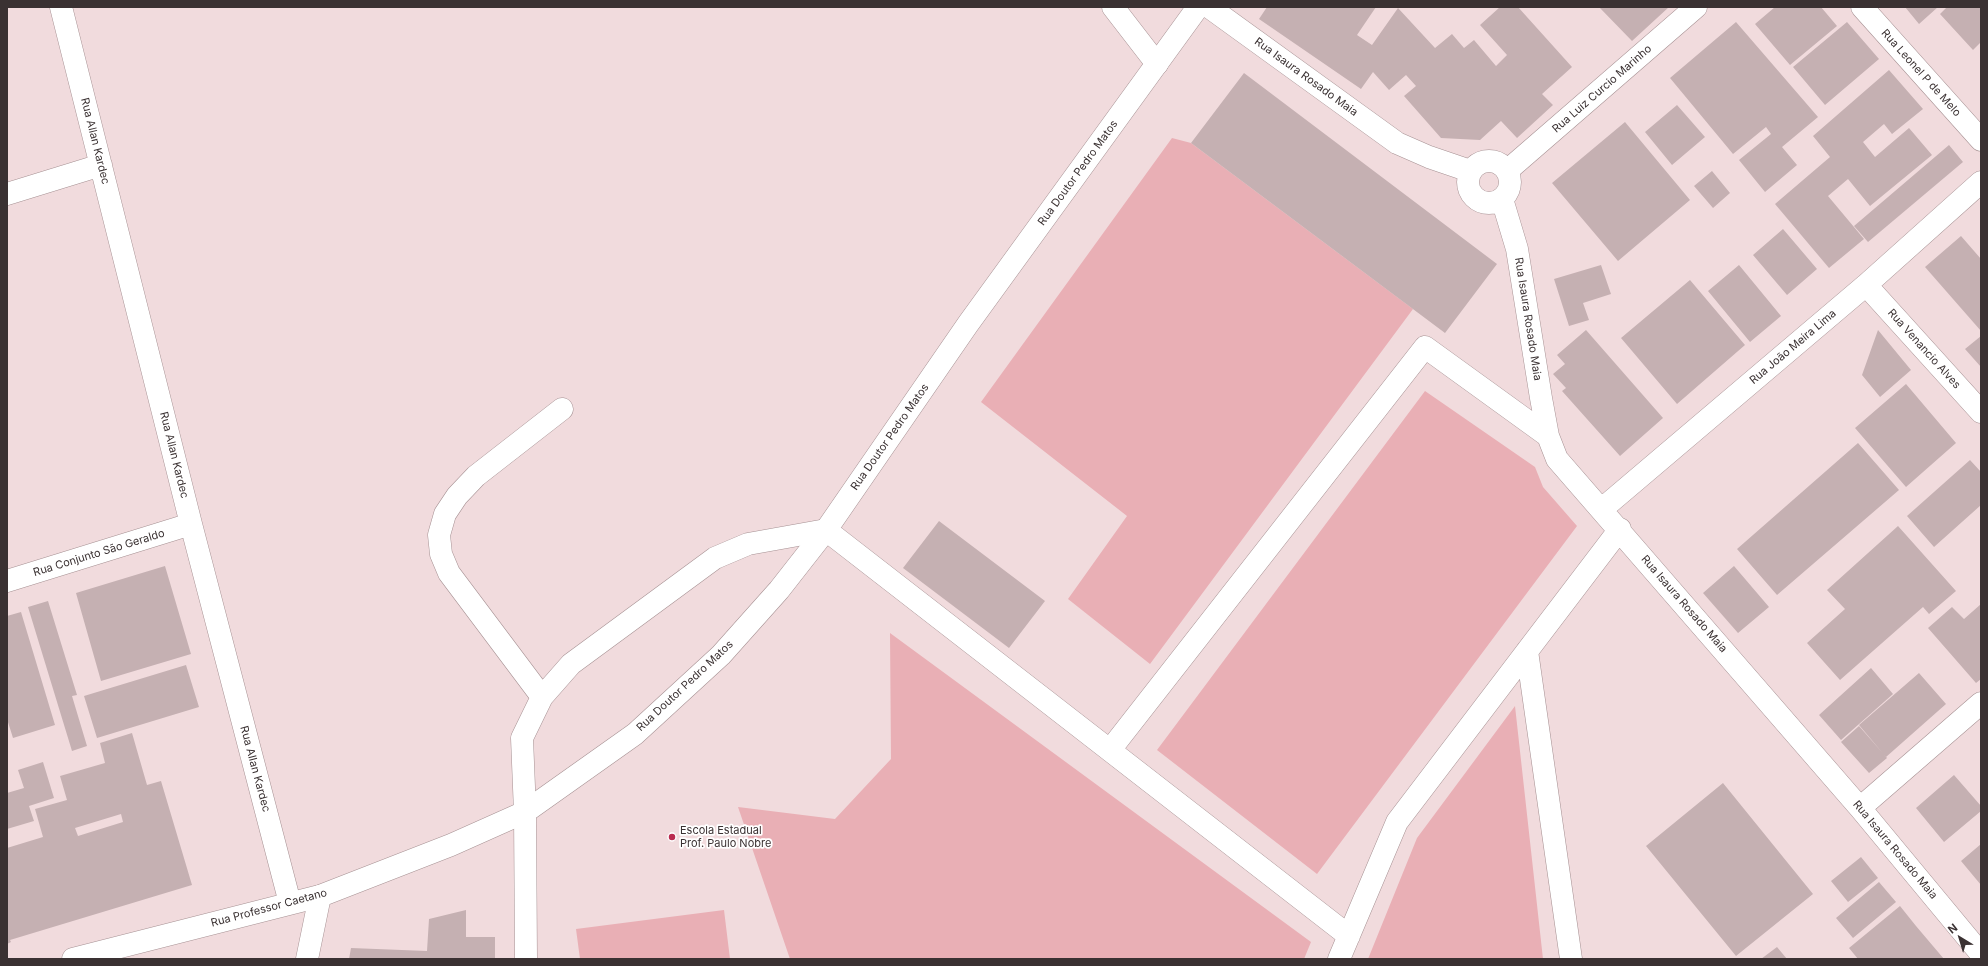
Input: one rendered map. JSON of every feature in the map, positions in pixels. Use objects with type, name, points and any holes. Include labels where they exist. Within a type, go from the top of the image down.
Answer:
[{"type":"street","name":"Rua Allan Kardec","points":[[61,7],[191,524],[290,903]]},
{"type":"street","points":[[1114,7],[1156,64]]},
{"type":"street","name":"Rua Doutor Pedro Matos","points":[[525,812],[635,734],[722,655],[779,590],[826,530],[968,324],[1198,7]]},
{"type":"street","name":"Rua Isaura Rosado Maia","points":[[1209,7],[1397,143],[1428,158],[1470,171]]},
{"type":"street","name":"Rua Luiz Curcio Marinho","points":[[1508,170],[1696,7]]},
{"type":"street","name":"Rua Leonel P de Melo","points":[[1862,7],[1981,140]]},
{"type":"street","points":[[1492,160],[1498,162],[1508,170],[1510,176],[1510,189],[1502,199],[1490,203],[1478,200],[1469,190],[1468,183],[1470,171],[1480,162],[1492,160]]},
{"type":"street","points":[[7,194],[100,165]]},
{"type":"street","name":"Rua João Meira Lima","points":[[1602,509],[1866,285],[1981,182]]},
{"type":"street","name":"Rua Isaura Rosado Maia","points":[[1502,199],[1517,249],[1548,436],[1557,459],[1620,529],[1860,808],[1981,954]]},
{"type":"street","name":"Rua Venancio Alves","points":[[1866,285],[1981,412]]},
{"type":"street","points":[[1110,750],[1425,347],[1548,436]]},
{"type":"street","points":[[542,697],[449,573],[441,554],[439,535],[445,514],[457,496],[476,476],[562,409]]},
{"type":"street","name":"Rua Conjunto São Geraldo","points":[[7,582],[191,524]]},
{"type":"street","points":[[1339,959],[1397,822],[1620,529]]},
{"type":"street","points":[[526,959],[525,812],[522,738],[542,697],[571,664],[715,558],[748,544],[826,530],[1349,936]]},
{"type":"street","points":[[1527,651],[1571,959]]},
{"type":"street","points":[[1860,808],[1981,703]]},
{"type":"street","name":"Rua Professor Caetano","points":[[73,959],[320,896],[451,845],[525,812]]},
{"type":"street","points":[[307,959],[320,896]]},
{"type":"shaded area","points":[[1172,138],[1191,143],[1413,309],[1150,664],[1068,599],[1127,516],[981,402]]},
{"type":"shaded area","points":[[1425,391],[1535,467],[1543,487],[1577,526],[1317,874],[1157,750]]},
{"type":"shaded area","points":[[890,633],[1311,942],[1304,959],[790,959],[738,807],[835,819],[891,759]]},
{"type":"shaded area","points":[[1515,706],[1543,959],[1368,959],[1417,838]]},
{"type":"shaded area","points":[[724,910],[730,959],[580,959],[576,929]]},
{"type":"building","points":[[1267,7],[1376,7],[1357,35],[1372,45],[1398,8],[1435,48],[1452,34],[1464,48],[1474,40],[1496,66],[1507,55],[1480,25],[1500,7],[1518,7],[1572,67],[1542,94],[1553,105],[1517,138],[1501,121],[1480,140],[1441,138],[1404,96],[1416,86],[1406,75],[1389,90],[1373,72],[1361,89],[1259,19]]},
{"type":"building","points":[[1599,7],[1669,7],[1632,41]]},
{"type":"building","points":[[1775,7],[1821,7],[1837,26],[1790,65],[1755,24]]},
{"type":"building","points":[[1905,7],[1938,7],[1919,24]]},
{"type":"building","points":[[1947,7],[1981,7],[1981,42],[1973,50],[1940,14]]},
{"type":"building","points":[[1736,22],[1818,117],[1782,147],[1797,165],[1765,192],[1739,160],[1771,134],[1766,127],[1733,154],[1670,78]]},
{"type":"building","points":[[1847,22],[1879,59],[1825,105],[1793,67]]},
{"type":"building","points":[[1889,70],[1923,109],[1892,134],[1884,124],[1863,142],[1875,157],[1909,128],[1932,155],[1870,206],[1848,179],[1828,196],[1864,239],[1829,268],[1775,204],[1830,157],[1813,136]]},
{"type":"building","points":[[1244,73],[1497,264],[1445,333],[1191,143]]},
{"type":"building","points":[[1677,105],[1705,137],[1672,165],[1645,132]]},
{"type":"building","points":[[1625,122],[1690,200],[1618,261],[1552,183]]},
{"type":"building","points":[[1949,145],[1963,162],[1868,242],[1854,226]]},
{"type":"building","points":[[1712,171],[1730,193],[1713,208],[1694,186]]},
{"type":"building","points":[[1783,229],[1817,269],[1787,295],[1753,255]]},
{"type":"building","points":[[1961,236],[1981,259],[1981,331],[1925,267]]},
{"type":"building","points":[[1601,265],[1611,294],[1583,303],[1589,320],[1569,326],[1554,279]]},
{"type":"building","points":[[1739,265],[1781,316],[1750,342],[1708,291]]},
{"type":"building","points":[[1690,280],[1745,345],[1677,404],[1621,338]]},
{"type":"building","points":[[1586,330],[1663,418],[1620,456],[1562,391],[1566,388],[1553,374],[1565,364],[1557,355]]},
{"type":"building","points":[[1878,330],[1911,370],[1880,397],[1862,375]]},
{"type":"building","points":[[1981,336],[1981,367],[1965,349]]},
{"type":"building","points":[[1906,384],[1956,443],[1906,487],[1855,428]]},
{"type":"building","points":[[1858,443],[1899,490],[1777,595],[1737,549]]},
{"type":"building","points":[[1970,460],[1981,472],[1981,505],[1934,547],[1907,516]]},
{"type":"building","points":[[939,521],[1045,601],[1009,648],[903,568]]},
{"type":"building","points":[[1898,526],[1956,591],[1929,614],[1923,607],[1840,680],[1807,643],[1845,609],[1827,590]]},
{"type":"building","points":[[165,566],[191,654],[101,681],[76,593]]},
{"type":"building","points":[[1734,566],[1769,607],[1738,633],[1703,593]]},
{"type":"building","points":[[48,601],[77,695],[72,696],[87,746],[72,751],[28,607]]},
{"type":"building","points":[[1981,604],[1981,679],[1976,683],[1928,628],[1952,607],[1964,619]]},
{"type":"building","points":[[21,612],[55,725],[13,738],[7,719],[7,616]]},
{"type":"building","points":[[186,665],[199,707],[97,738],[84,696]]},
{"type":"building","points":[[1871,668],[1893,694],[1841,740],[1819,715]]},
{"type":"building","points":[[1919,673],[1946,704],[1886,757],[1859,725]]},
{"type":"building","points":[[1859,726],[1887,758],[1869,773],[1841,742]]},
{"type":"building","points":[[132,733],[147,785],[161,781],[192,885],[10,940],[11,942],[7,944],[7,848],[43,837],[35,809],[67,800],[60,776],[105,763],[100,743]],"holes":[[[121,814],[123,822],[78,836],[75,828]]]},
{"type":"building","points":[[43,762],[54,798],[29,806],[34,821],[7,829],[7,793],[24,788],[18,770]]},
{"type":"building","points":[[1954,775],[1981,806],[1981,811],[1944,842],[1916,808]]},
{"type":"building","points":[[1723,783],[1813,894],[1736,956],[1646,846]]},
{"type":"building","points":[[1981,844],[1981,885],[1961,861]]},
{"type":"building","points":[[1861,857],[1878,878],[1848,902],[1831,881]]},
{"type":"building","points":[[1879,882],[1896,902],[1853,938],[1836,918]]},
{"type":"building","points":[[1900,906],[1944,959],[1858,959],[1849,948]]},
{"type":"building","points":[[466,910],[466,937],[495,937],[495,959],[349,959],[351,948],[427,951],[429,919]]},
{"type":"building","points":[[1777,947],[1787,959],[1761,959]]},
{"type":"place","name":"Escola Estadual Prof. Paulo Nobre","points":[[672,837]]}]
